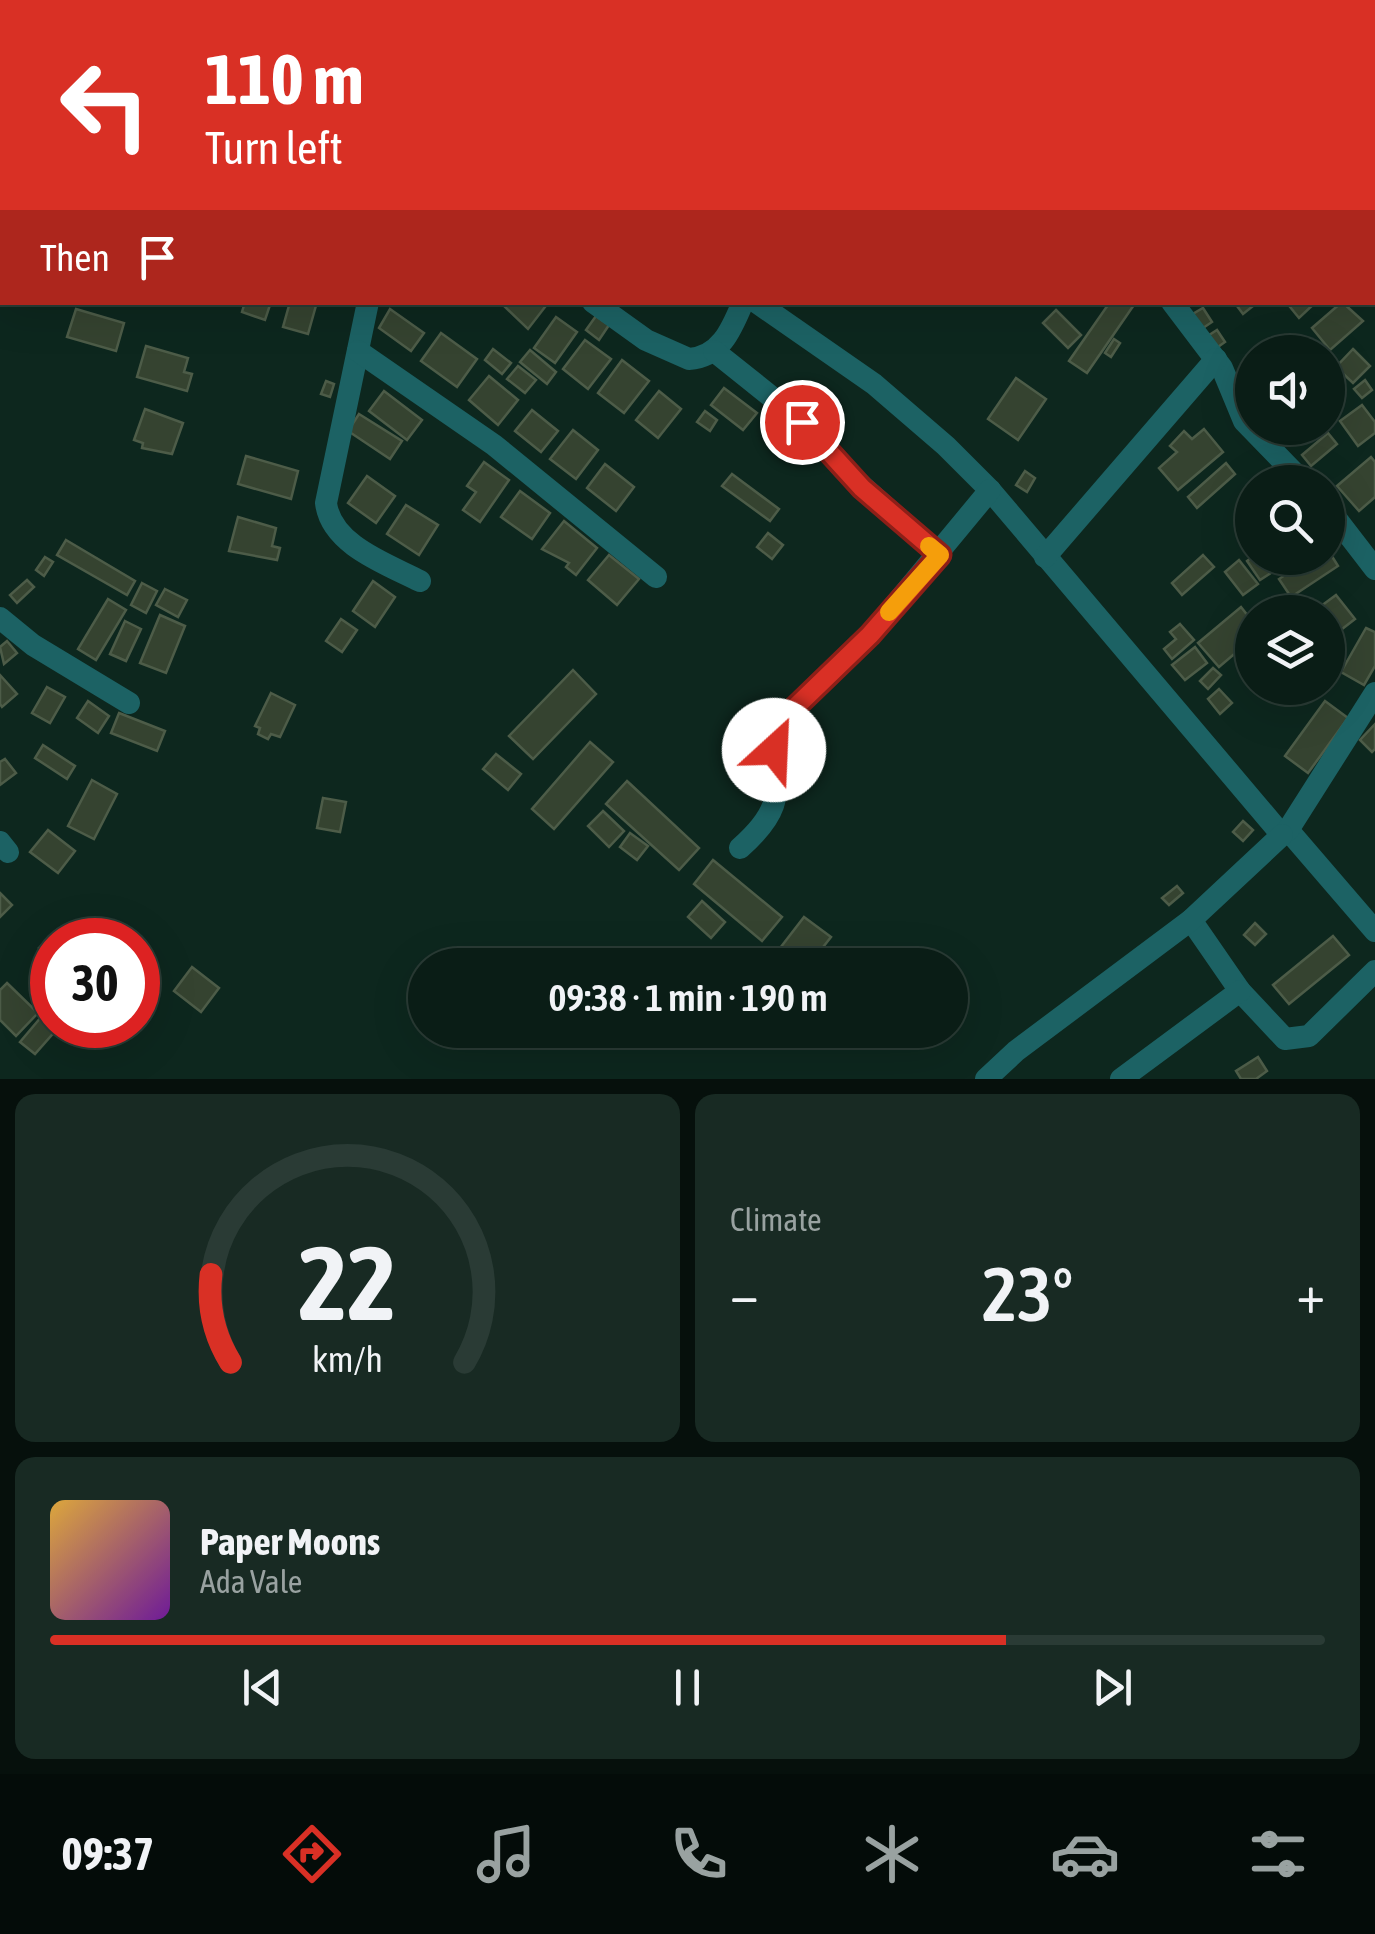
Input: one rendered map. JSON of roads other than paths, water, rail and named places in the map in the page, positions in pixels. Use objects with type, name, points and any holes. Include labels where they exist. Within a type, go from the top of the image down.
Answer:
[{"type":"street","points":[[367,305],[326,504],[328,515],[356,548],[420,580]]},
{"type":"street","points":[[598,305],[676,356],[698,358],[714,350],[729,334],[742,305]]},
{"type":"street","points":[[760,305],[908,411],[990,490],[1375,931]]},
{"type":"street","points":[[1174,305],[1216,359],[1244,420],[1287,465]]},
{"type":"street","points":[[714,350],[813,430],[843,469],[940,555]]},
{"type":"street","points":[[358,351],[494,445],[656,576]]},
{"type":"street","points":[[1045,557],[1216,359]]},
{"type":"street","points":[[740,848],[773,811],[779,782],[773,738],[779,723],[870,635],[990,490]]},
{"type":"street","points":[[1345,530],[1375,569]]},
{"type":"street","points":[[0,618],[33,645],[129,703]]},
{"type":"street","points":[[986,1079],[1016,1051],[1191,920],[1285,832],[1375,693]]},
{"type":"street","points":[[1191,920],[1264,1022],[1292,1040],[1308,1036],[1324,1025],[1375,971]]},
{"type":"street","points":[[1121,1079],[1240,991]]}]
